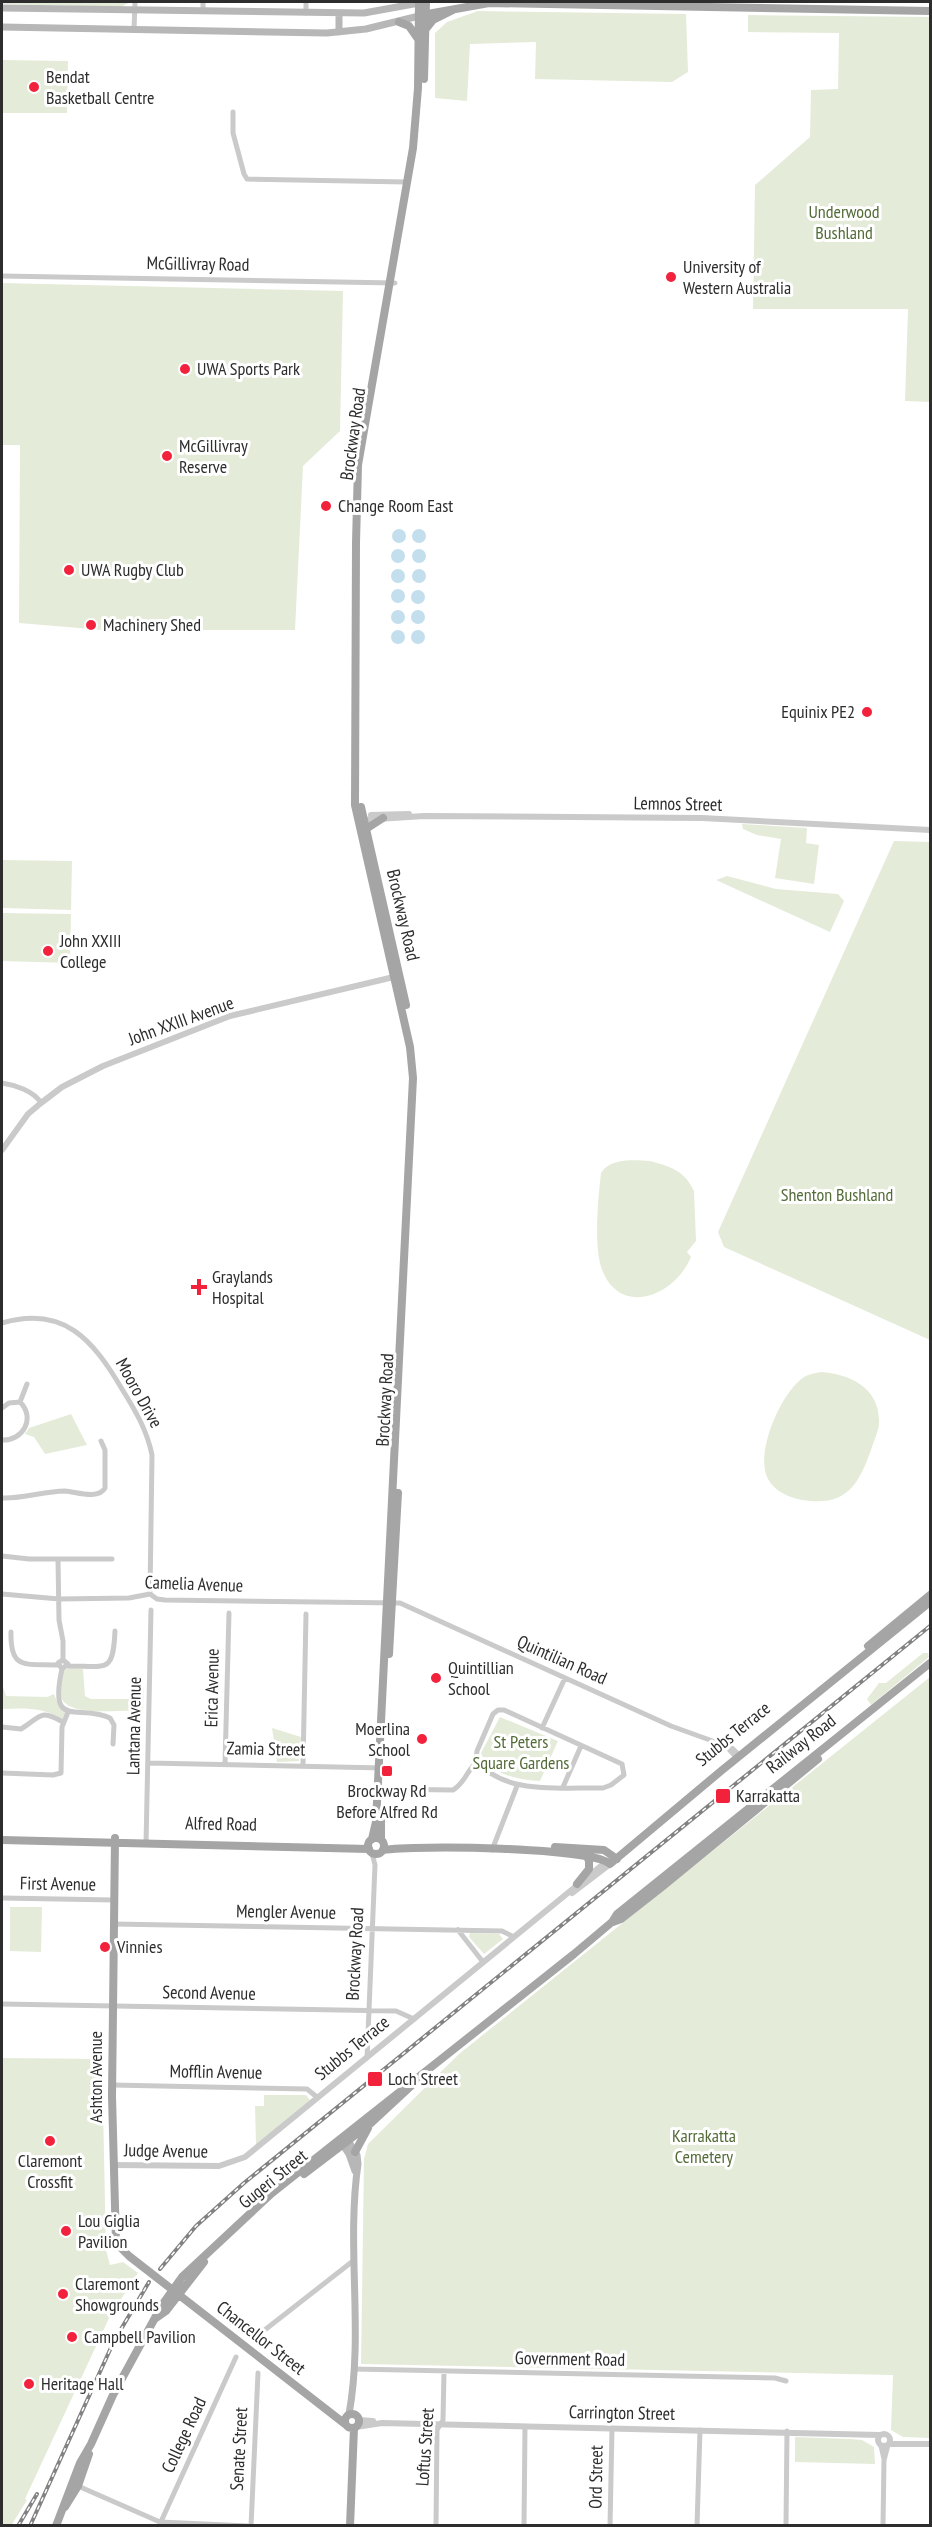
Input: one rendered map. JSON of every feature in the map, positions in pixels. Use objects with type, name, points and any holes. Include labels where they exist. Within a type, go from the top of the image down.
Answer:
[{"type":"main road","points":[[2,8],[339,13],[376,12],[422,2]]},
{"type":"main road","name":"Brockway Road","points":[[392,283],[416,121],[422,2]]},
{"type":"main road","points":[[2,27],[339,32],[399,22],[458,6],[489,3],[890,6],[930,11]]},
{"type":"main road","points":[[425,31],[430,22],[458,6]]},
{"type":"main road","points":[[339,13],[339,32]]},
{"type":"main road","name":"Brockway Road","points":[[376,1845],[413,1078],[410,1047],[397,976],[354,782],[357,473],[419,138],[425,31],[422,15]]},
{"type":"main road","points":[[399,22],[409,26],[419,40]]},
{"type":"main road","points":[[362,821],[383,818]]},
{"type":"main road","name":"Stubbs Terrace","points":[[612,1860],[930,1595]]},
{"type":"main road","name":"Stubbs Terrace","points":[[737,1755],[930,1602]]},
{"type":"main road","name":"Railway Road","points":[[344,2140],[422,2074],[612,1922],[617,1914],[735,1817],[930,1663]]},
{"type":"main road","name":"Railway Road","points":[[612,1922],[621,1919],[663,1886],[930,1670]]},
{"type":"main road","name":"Alfred Road","points":[[2,1840],[357,1843],[604,1850],[612,1860]]},
{"type":"main road","name":"Ashton Avenue","points":[[115,1841],[112,2085],[116,2243],[175,2291]]},
{"type":"main road","name":"Alfred Road","points":[[493,1848],[612,1860]]},
{"type":"main road","points":[[577,1884],[589,1869],[589,1860],[586,1856]]},
{"type":"main road","name":"Gugeri Street","points":[[64,2508],[78,2486],[91,2445],[113,2395],[154,2319],[166,2311],[175,2291],[250,2217],[344,2140],[371,2123],[401,2097],[422,2074]]},
{"type":"main road","points":[[355,2152],[371,2123]]},
{"type":"main road","points":[[344,2140],[355,2152],[358,2164],[353,2261],[354,2369],[350,2526]]},
{"type":"main road","points":[[344,2140],[356,2176]]},
{"type":"main road","name":"Chancellor Street","points":[[175,2291],[331,2413],[351,2421]]},
{"type":"main road","name":"Gugeri Street","points":[[56,2526],[80,2463],[91,2445]]},
{"type":"street","points":[[134,30],[135,2]]},
{"type":"street","points":[[203,2],[203,12]]},
{"type":"street","points":[[306,2],[306,13]]},
{"type":"street","points":[[233,112],[233,133],[240,148],[244,174],[247,179],[407,182]]},
{"type":"street","name":"McGillivray Road","points":[[2,276],[392,283]]},
{"type":"street","name":"Lemnos Street","points":[[362,821],[381,813],[424,816]]},
{"type":"street","name":"Lemnos Street","points":[[383,818],[424,816],[702,818],[930,830]]},
{"type":"street","name":"John XXIII Avenue","points":[[2,1150],[28,1114],[41,1103],[62,1087],[103,1066],[230,1016],[397,976]]},
{"type":"street","points":[[2,1083],[37,1096],[41,1103]]},
{"type":"street","name":"Mooro Drive","points":[[2,1323],[15,1319],[39,1318],[59,1323],[80,1333],[100,1353],[137,1414],[149,1441],[152,1455],[150,1593]]},
{"type":"street","points":[[20,1402],[27,1384]]},
{"type":"street","points":[[2,1408],[9,1403],[20,1402]]},
{"type":"street","points":[[2,1440],[18,1437],[25,1430],[27,1412],[20,1402]]},
{"type":"street","points":[[2,1498],[57,1491],[96,1495],[103,1492],[105,1488],[105,1450],[101,1441]]},
{"type":"street","points":[[2,1556],[58,1560],[112,1559]]},
{"type":"street","points":[[58,1560],[58,1620],[63,1641],[63,1660],[57,1693],[62,1706],[68,1712],[110,1718],[114,1725],[113,1744]]},
{"type":"street","name":"Camelia Avenue","points":[[2,1594],[59,1599],[129,1598],[150,1593],[157,1599],[389,1603]]},
{"type":"street","name":"Quintilian Road","points":[[389,1603],[408,1607],[671,1726],[726,1746],[737,1755]]},
{"type":"street","name":"Lantana Avenue","points":[[146,1841],[151,1610]]},
{"type":"street","name":"Erica Avenue","points":[[225,1764],[229,1613]]},
{"type":"street","points":[[303,1765],[306,1614]]},
{"type":"street","points":[[11,1632],[12,1653],[23,1665],[62,1667],[100,1666],[109,1663],[114,1656],[115,1631]]},
{"type":"street","points":[[542,1728],[565,1678]]},
{"type":"street","points":[[498,1710],[504,1710],[622,1764],[624,1775],[603,1788],[517,1786],[477,1762],[477,1751],[493,1714],[498,1710]]},
{"type":"street","points":[[2,1773],[53,1775],[61,1773],[63,1722],[68,1712]]},
{"type":"street","points":[[2,1727],[21,1728],[42,1714],[50,1714],[63,1722]]},
{"type":"street","points":[[563,1787],[581,1746]]},
{"type":"street","points":[[380,1790],[453,1790],[461,1786],[471,1767],[477,1762]]},
{"type":"street","name":"Zamia Street","points":[[148,1763],[381,1767]]},
{"type":"street","points":[[493,1848],[517,1786]]},
{"type":"street","name":"Brockway Road","points":[[367,2058],[376,1845]]},
{"type":"street","name":"Stubbs Terrace","points":[[558,1901],[577,1884],[612,1860]]},
{"type":"street","name":"Stubbs Terrace","points":[[219,2166],[245,2157],[558,1901],[612,1860]]},
{"type":"street","name":"First Avenue","points":[[2,1898],[114,1900]]},
{"type":"street","name":"Mengler Avenue","points":[[113,1924],[505,1931],[514,1937]]},
{"type":"street","points":[[458,1930],[483,1962]]},
{"type":"street","name":"Second Avenue","points":[[2,2004],[401,2012],[414,2019]]},
{"type":"street","name":"Mofflin Avenue","points":[[112,2085],[307,2089],[317,2097]]},
{"type":"street","name":"Judge Avenue","points":[[113,2164],[219,2166]]},
{"type":"street","points":[[257,2336],[353,2261]]},
{"type":"street","name":"College Road","points":[[160,2524],[236,2358]]},
{"type":"street","name":"Government Road","points":[[354,2369],[775,2378],[786,2381]]},
{"type":"street","name":"Loftus Street","points":[[436,2526],[437,2430],[443,2420],[444,2372]]},
{"type":"street","name":"Senate Street","points":[[250,2526],[258,2373]]},
{"type":"street","name":"Carrington Street","points":[[351,2421],[788,2432],[862,2435],[884,2442],[930,2444]]},
{"type":"street","points":[[524,2526],[525,2427]]},
{"type":"street","name":"Ord Street","points":[[610,2526],[612,2428]]},
{"type":"street","points":[[697,2526],[700,2430]]},
{"type":"street","points":[[786,2526],[788,2432]]},
{"type":"street","points":[[883,2526],[884,2442]]},
{"type":"street","points":[[78,2486],[160,2524],[250,2526]]},
{"type":"green space","points":[[2,2],[130,2],[121,7],[2,4]]},
{"type":"green space","points":[[478,11],[686,14],[688,72],[672,82],[535,79],[536,42],[470,44],[467,101],[435,98],[435,33],[447,22]]},
{"type":"green space","name":"Underwood Bushland","points":[[748,15],[930,17],[930,402],[905,401],[908,309],[753,309],[755,185],[810,137],[811,90],[838,89],[839,33],[748,32]]},
{"type":"green space","name":"Bendat Basketball Centre","points":[[2,60],[68,61],[67,113],[2,113]]},
{"type":"green space","name":"McGillivray Reserve","points":[[2,283],[343,291],[340,431],[303,466],[295,630],[102,630],[19,623],[20,445],[2,445]]},
{"type":"green space","points":[[742,824],[807,828],[806,843],[819,845],[814,884],[775,878],[781,839],[757,835],[743,829]]},
{"type":"green space","name":"Shenton Bushland","points":[[894,841],[930,842],[930,1340],[724,1247],[718,1232]]},
{"type":"green space","points":[[2,860],[72,861],[71,910],[2,908]]},
{"type":"green space","points":[[727,876],[776,889],[838,894],[844,901],[830,932],[716,880]]},
{"type":"green space","points":[[2,913],[71,914],[70,963],[2,961]]},
{"type":"green space","points":[[650,1161],[676,1170],[690,1184],[694,1191],[696,1241],[687,1252],[691,1257],[673,1282],[647,1296],[633,1297],[620,1293],[609,1283],[601,1267],[597,1234],[601,1173],[616,1162]]},
{"type":"green space","points":[[821,1372],[851,1379],[868,1391],[877,1408],[879,1427],[861,1474],[848,1491],[830,1500],[802,1500],[792,1498],[774,1487],[768,1479],[764,1455],[772,1424],[787,1396],[804,1377]]},
{"type":"green space","points":[[71,1414],[87,1445],[45,1454],[34,1437],[25,1434],[29,1428]]},
{"type":"green space","points":[[923,1653],[928,1653],[929,1657],[871,1705],[867,1699],[879,1683],[886,1683]]},
{"type":"green space","points":[[69,1668],[83,1669],[85,1696],[91,1699],[135,1699],[139,1689],[144,1688],[143,1711],[97,1711],[73,1708],[65,1703],[59,1692],[61,1672]]},
{"type":"green space","name":"Karrakatta Cemetery","points":[[930,1677],[930,2438],[903,2437],[891,2430],[893,2375],[361,2364],[364,2159],[368,2144],[459,2054]]},
{"type":"green space","points":[[2,1684],[6,1696],[47,1697],[54,1694],[59,1706],[66,1712],[62,1719],[40,1710],[2,1709]]},
{"type":"green space","name":"St Peters Square Gardens","points":[[500,1717],[558,1741],[540,1781],[506,1775],[490,1767],[485,1760],[481,1753]]},
{"type":"green space","points":[[272,1728],[301,1737],[299,1761],[277,1762]]},
{"type":"green space","points":[[10,1907],[42,1907],[41,1952],[10,1951]]},
{"type":"green space","points":[[470,1933],[499,1934],[503,1939],[484,1954],[469,1937]]},
{"type":"green space","name":"Claremont Showgrounds","points":[[2,2058],[102,2059],[106,2250],[110,2265],[123,2262],[138,2273],[110,2316],[25,2499],[27,2500],[11,2526],[2,2525]]},
{"type":"green space","points":[[264,2095],[306,2095],[310,2100],[256,2145],[255,2106],[264,2106]]},
{"type":"green space","points":[[795,2437],[862,2440],[874,2447],[875,2464],[795,2462]]},
{"type":"water","points":[[399,529],[404,531],[406,536],[404,541],[399,543],[394,541],[392,536],[394,531]]},
{"type":"water","points":[[419,529],[424,531],[426,536],[424,541],[419,543],[414,541],[412,536],[414,531]]},
{"type":"water","points":[[398,549],[403,551],[405,556],[403,561],[398,563],[393,561],[391,556],[393,551]]},
{"type":"water","points":[[419,549],[424,551],[426,556],[424,561],[419,563],[414,561],[412,556],[414,551]]},
{"type":"water","points":[[398,569],[403,571],[405,576],[403,581],[398,583],[393,581],[391,576],[393,571]]},
{"type":"water","points":[[419,569],[424,571],[426,576],[424,581],[419,583],[414,581],[412,576],[414,571]]},
{"type":"water","points":[[398,589],[403,591],[405,596],[403,601],[398,603],[393,601],[391,596],[393,591]]},
{"type":"water","points":[[418,590],[423,592],[425,597],[423,602],[418,604],[413,602],[411,597],[413,592]]},
{"type":"water","points":[[398,610],[403,612],[405,617],[403,622],[398,624],[393,622],[391,617],[393,612]]},
{"type":"water","points":[[418,610],[423,612],[425,617],[423,622],[418,624],[413,622],[411,617],[413,612]]},
{"type":"water","points":[[398,630],[403,632],[405,637],[403,642],[398,644],[393,642],[391,637],[393,632]]},
{"type":"water","points":[[418,630],[423,632],[425,637],[423,642],[418,644],[413,642],[411,637],[413,632]]},
{"type":"railway","points":[[160,2269],[196,2226],[244,2183],[930,1626]]},
{"type":"railway","points":[[30,2526],[114,2341],[149,2282]]},
{"type":"railway","points":[[18,2526],[37,2494]]},
{"type":"place","name":"Bendat Basketball Centre","points":[[34,87]]},
{"type":"place","name":"University of Western Australia","points":[[671,277]]},
{"type":"place","name":"UWA Sports Park","points":[[185,369]]},
{"type":"place","name":"McGillivray Reserve","points":[[167,456]]},
{"type":"place","name":"Change Room East","points":[[326,506]]},
{"type":"place","name":"UWA Rugby Club","points":[[69,570]]},
{"type":"place","name":"Machinery Shed","points":[[91,625]]},
{"type":"place","name":"Equinix PE2","points":[[867,712]]},
{"type":"place","name":"John XXIII College","points":[[48,951]]},
{"type":"place","name":"Graylands Hospital","points":[[199,1287]]},
{"type":"place","name":"Quintillian School","points":[[436,1678]]},
{"type":"place","name":"Moerlina School","points":[[422,1739]]},
{"type":"place","name":"Brockway Rd Before Alfred Rd","points":[[387,1771]]},
{"type":"place","name":"Karrakatta","points":[[723,1796]]},
{"type":"place","name":"Vinnies","points":[[105,1947]]},
{"type":"place","name":"Loch Street","points":[[375,2079]]},
{"type":"place","name":"Claremont Crossfit","points":[[50,2141]]},
{"type":"place","name":"Lou Giglia Pavilion","points":[[66,2231]]},
{"type":"place","name":"Claremont Showgrounds","points":[[63,2294]]},
{"type":"place","name":"Campbell Pavilion","points":[[72,2337]]},
{"type":"place","name":"Heritage Hall","points":[[29,2384]]}]
